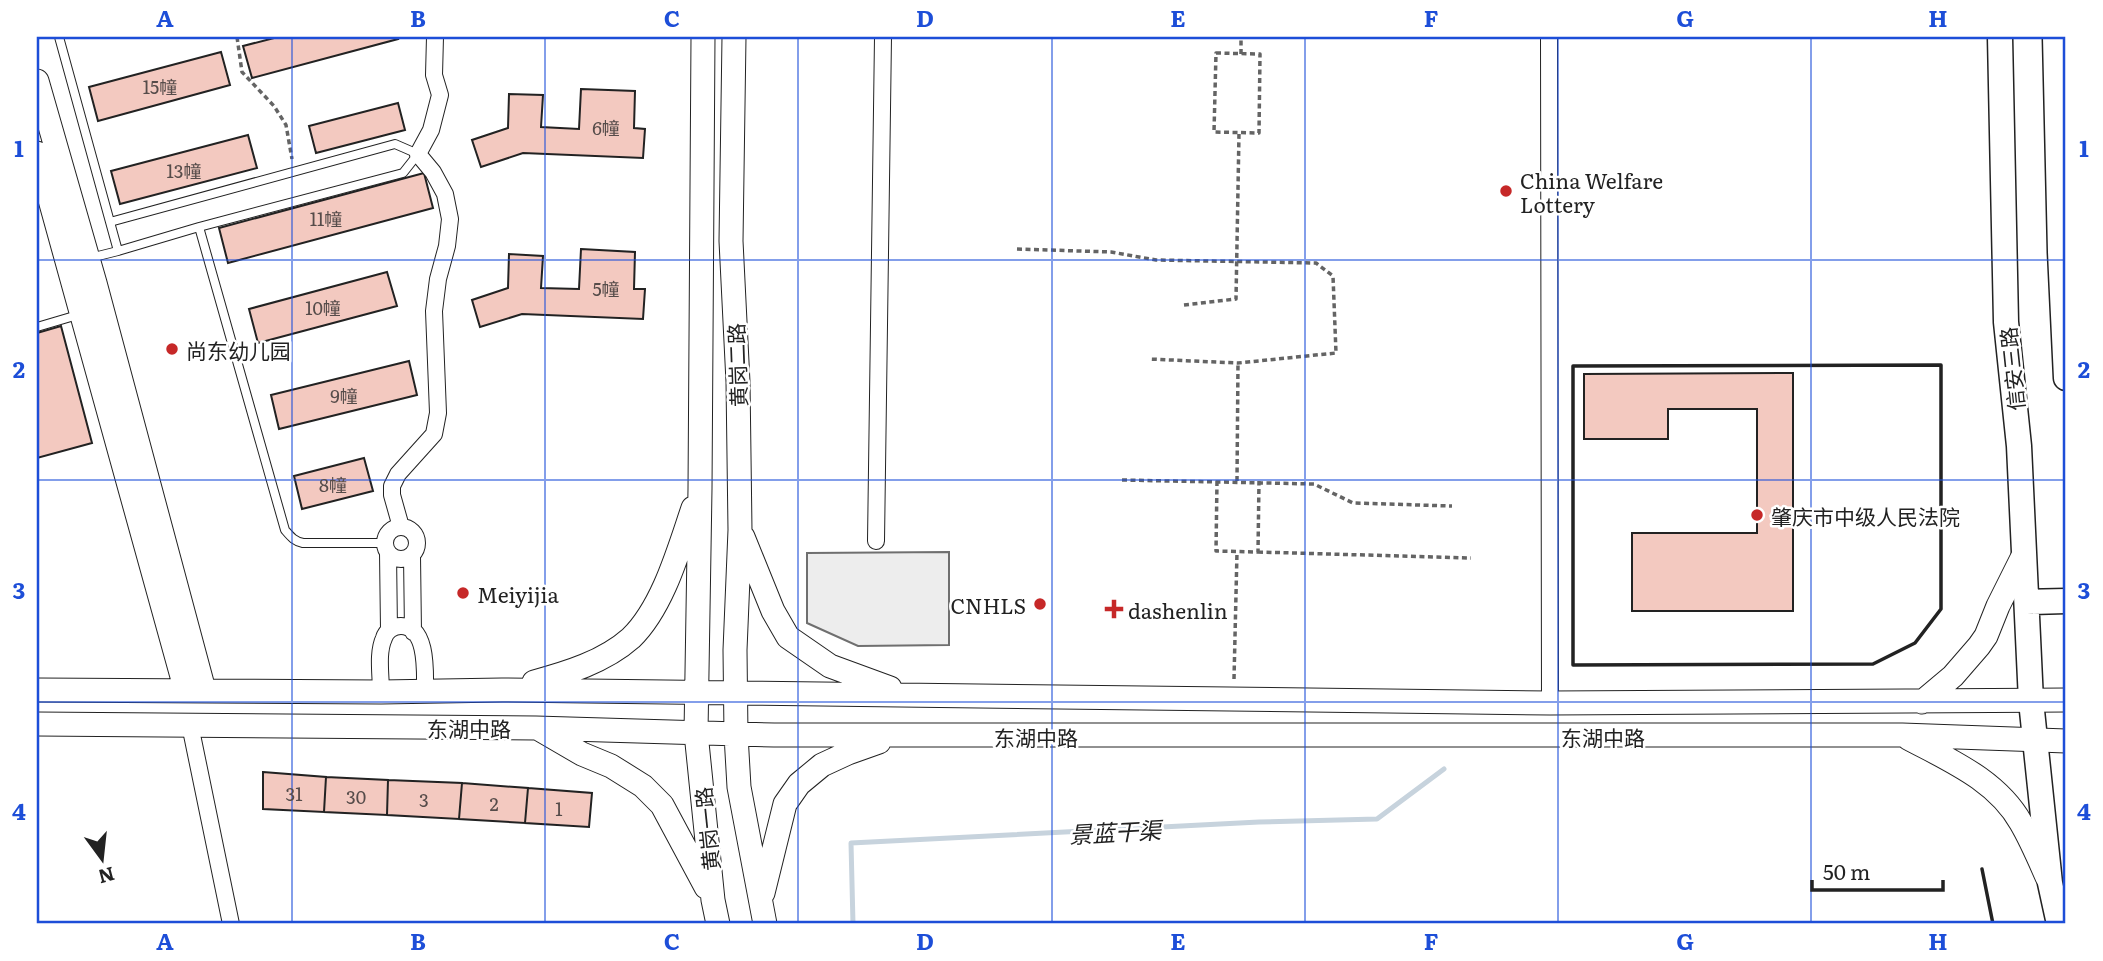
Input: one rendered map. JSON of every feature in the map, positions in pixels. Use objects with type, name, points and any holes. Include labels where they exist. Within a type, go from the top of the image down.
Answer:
[{"type":"main road","name":"黄岗二路","points":[[696,692],[703,37]]},
{"type":"main road","name":"黄岗二路","points":[[734,37],[732,241],[740,530],[734,693]]},
{"type":"main road","name":"信安三路","points":[[2000,37],[2006,322],[2019,446],[2031,701],[2050,883],[2059,924]]},
{"type":"main road","points":[[2055,37],[2066,378]]},
{"type":"main road","points":[[37,81],[88,259],[92,311]]},
{"type":"main road","points":[[37,153],[92,311],[195,691]]},
{"type":"main road","points":[[502,690],[565,674],[597,660],[631,638],[660,597],[700,489]]},
{"type":"main road","points":[[740,530],[774,611],[788,637],[830,666],[913,696]]},
{"type":"main road","points":[[1922,702],[1953,676],[1986,636],[2024,554]]},
{"type":"main road","points":[[2026,603],[2066,601]]},
{"type":"main road","name":"东湖中路","points":[[37,690],[502,690],[1550,703],[2066,700]]},
{"type":"main road","points":[[468,690],[469,727]]},
{"type":"main road","name":"黄岗一路","points":[[696,692],[696,733],[713,900],[718,924]]},
{"type":"main road","name":"黄岗一路","points":[[734,693],[739,787],[765,924]]},
{"type":"main road","points":[[953,736],[954,697]]},
{"type":"main road","points":[[1956,702],[1958,737]]},
{"type":"main road","name":"东湖中路","points":[[37,724],[537,728],[736,735],[1902,735],[2066,741]]},
{"type":"main road","points":[[537,728],[582,754],[611,766],[643,786],[662,805],[713,900]]},
{"type":"main road","points":[[1902,735],[1975,774],[1998,793],[2020,820],[2050,883]]},
{"type":"main road","points":[[761,899],[785,804],[800,784],[822,765],[848,753],[900,736]]},
{"type":"street","points":[[401,527],[392,486],[398,474],[434,434],[438,413],[434,312],[450,219],[445,194],[433,172],[418,154],[431,130],[440,96],[434,75],[435,37]]},
{"type":"street","points":[[876,541],[883,37]]},
{"type":"street","points":[[1549,37],[1550,703]]},
{"type":"street","points":[[387,548],[397,559],[407,559],[418,547],[416,536],[409,528],[401,527],[389,533],[387,548],[389,630]]},
{"type":"street","points":[[412,556],[413,632]]},
{"type":"street","points":[[381,692],[381,647],[384,636],[389,630],[400,626],[420,639],[425,691]]},
{"type":"street","points":[[190,725],[231,924]]},
{"type":"lane","points":[[59,37],[118,251]]},
{"type":"lane","points":[[88,259],[403,173],[418,154],[395,144],[110,222]]},
{"type":"lane","points":[[199,227],[285,530],[296,542],[387,548]]},
{"type":"lane","points":[[37,327],[92,311]]},
{"type":"path","points":[[237,37],[242,72],[274,106],[286,125],[294,172]]},
{"type":"path","points":[[1241,37],[1241,54]]},
{"type":"path","points":[[1216,54],[1241,54],[1260,54],[1258,133],[1214,132],[1216,54]]},
{"type":"path","points":[[1184,305],[1236,299],[1239,132]]},
{"type":"path","points":[[1017,249],[1111,252],[1156,260],[1316,263],[1333,276],[1336,354],[1238,363],[1149,359]]},
{"type":"path","points":[[1237,481],[1238,363]]},
{"type":"path","points":[[1122,480],[1314,484],[1353,503],[1452,506]]},
{"type":"path","points":[[1217,481],[1216,551],[1471,558]]},
{"type":"path","points":[[1258,552],[1259,481]]},
{"type":"path","points":[[1233,700],[1237,552]]},
{"type":"shaded area","points":[[949,552],[949,645],[858,646],[807,623],[807,553]]},
{"type":"building","points":[[278,37],[398,39],[252,78],[243,46]]},
{"type":"building","points":[[221,52],[230,85],[98,121],[89,87]]},
{"type":"building","points":[[581,89],[635,91],[634,128],[645,129],[643,158],[523,153],[481,167],[472,140],[508,128],[509,94],[543,95],[541,127],[579,129]]},
{"type":"building","points":[[398,103],[405,130],[316,153],[309,126]]},
{"type":"building","points":[[248,135],[257,168],[120,204],[111,171]]},
{"type":"building","points":[[424,173],[433,208],[228,263],[219,228]]},
{"type":"building","points":[[581,249],[635,252],[634,289],[645,289],[643,319],[522,314],[480,327],[472,300],[508,288],[509,254],[543,256],[541,288],[579,289]]},
{"type":"building","points":[[387,272],[397,306],[258,343],[249,309]]},
{"type":"building","points":[[61,326],[92,443],[37,458],[37,333]]},
{"type":"building","points":[[409,361],[417,395],[279,429],[271,395]]},
{"type":"building","points":[[1793,373],[1793,611],[1632,611],[1632,533],[1757,533],[1757,409],[1668,409],[1668,439],[1584,439],[1584,374]]},
{"type":"building","points":[[364,458],[373,491],[302,509],[294,476]]},
{"type":"building","points":[[263,772],[326,777],[324,812],[263,809]]},
{"type":"building","points":[[326,777],[388,780],[387,815],[324,812]]},
{"type":"building","points":[[388,780],[462,783],[459,819],[387,815]]},
{"type":"building","points":[[462,783],[528,788],[525,823],[459,819]]},
{"type":"building","points":[[528,788],[592,793],[589,827],[525,823]]},
{"type":"waterway","name":"景蓝干渠","points":[[853,924],[851,843],[1259,822],[1377,819],[1444,769]]},
{"type":"wall","points":[[1941,365],[1941,609],[1915,643],[1873,664],[1573,665],[1573,366],[1941,365]]},
{"type":"wall","points":[[1982,869],[1993,924]]},
{"type":"place","name":"China Welfare Lottery","points":[[1506,191]]},
{"type":"place","name":"尚东幼儿园","points":[[172,349]]},
{"type":"place","name":"肇庆市中级人民法院","points":[[1757,515]]},
{"type":"place","name":"Meiyijia","points":[[463,593]]},
{"type":"place","name":"CNHLS","points":[[1040,604]]},
{"type":"place","name":"dashenlin","points":[[1114,609]]}]
